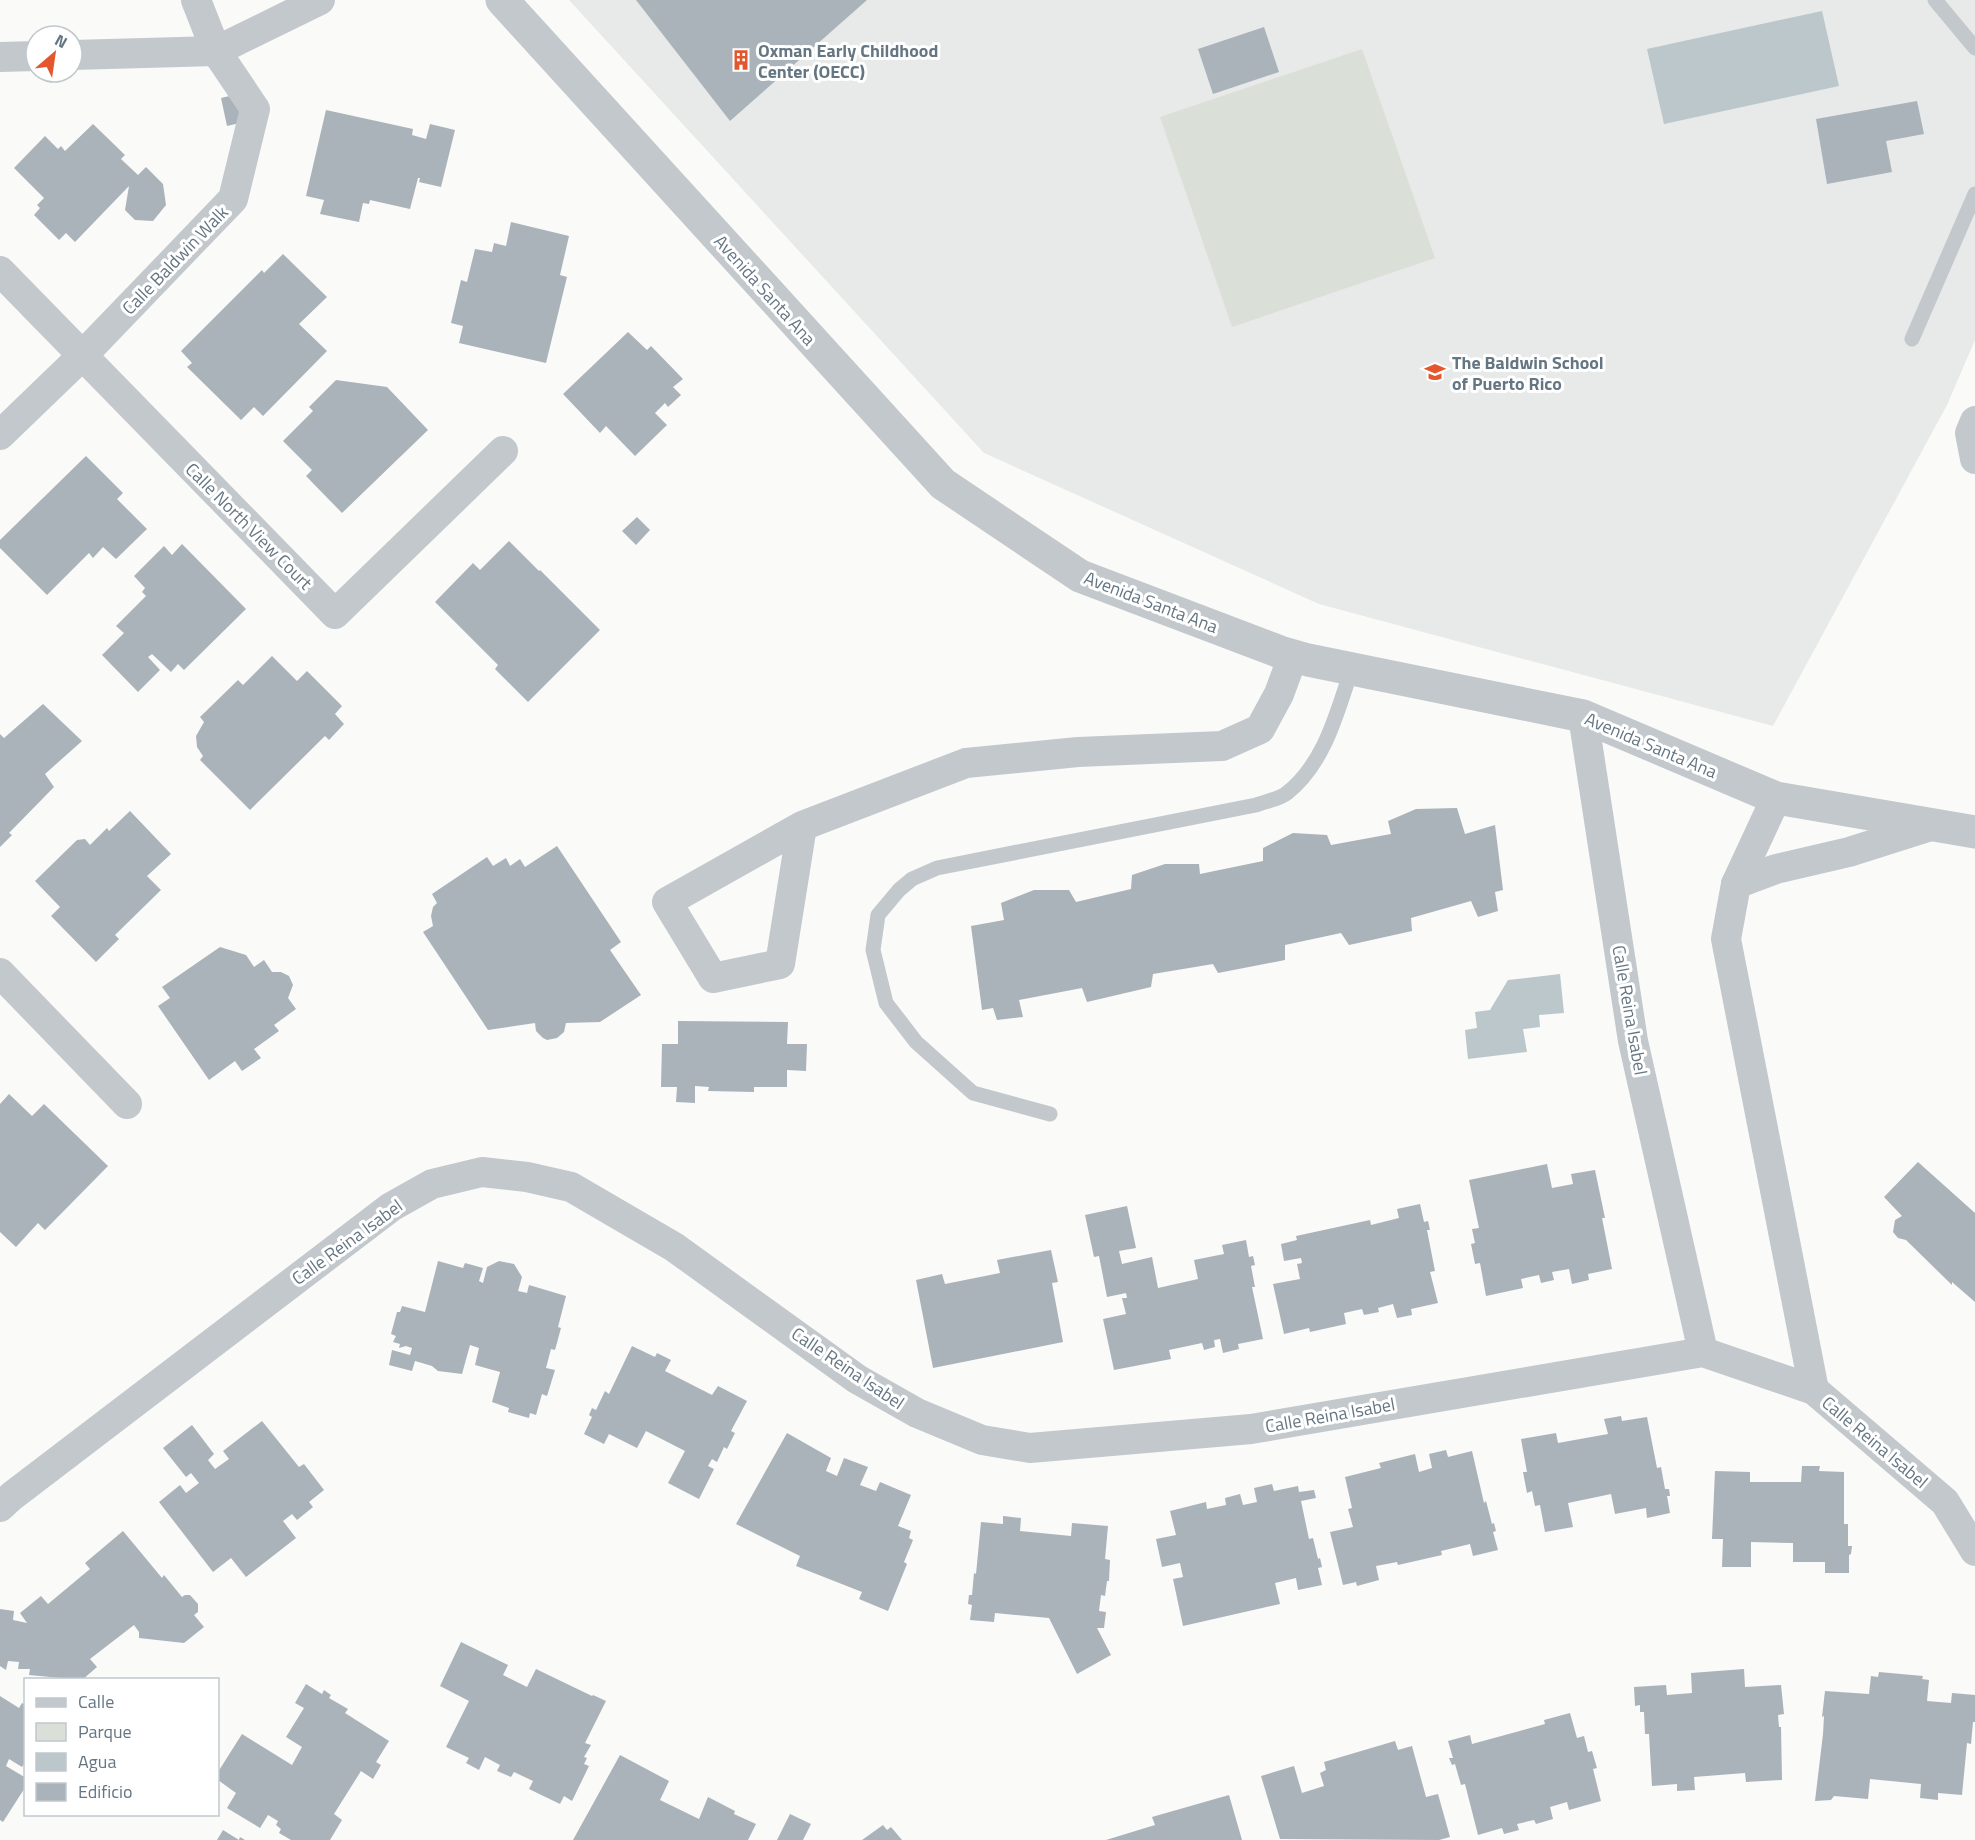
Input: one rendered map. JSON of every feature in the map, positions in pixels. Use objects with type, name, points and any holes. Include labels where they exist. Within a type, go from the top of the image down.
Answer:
[{"type":"street","name":"Calle Baldwin Walk","points":[[0,435],[81,356],[233,199],[255,109],[216,51],[196,0]]},
{"type":"street","points":[[84,55],[216,51],[320,0]]},
{"type":"street","name":"Avenida Santa Ana","points":[[502,0],[943,484],[1080,576],[1293,656],[1583,716],[1776,798],[1975,832]]},
{"type":"street","points":[[0,57],[24,56]]},
{"type":"street","name":"Calle North View Court","points":[[0,271],[335,614],[502,451]]},
{"type":"street","points":[[1975,421],[1970,433],[1975,459]]},
{"type":"street","points":[[802,826],[780,964],[713,978],[667,902],[802,826],[966,763],[1078,752],[1222,746],[1260,729],[1279,694],[1293,656]]},
{"type":"street","name":"Calle Reina Isabel","points":[[1583,716],[1634,1041],[1703,1352]]},
{"type":"street","points":[[1776,798],[1736,884],[1726,939],[1814,1390]]},
{"type":"street","points":[[1736,884],[1776,869],[1848,852],[1934,825]]},
{"type":"street","points":[[0,973],[127,1104]]},
{"type":"street","name":"Calle Reina Isabel","points":[[0,1507],[391,1207],[432,1184],[482,1172],[527,1177],[572,1187],[674,1247],[857,1378],[917,1413],[982,1440],[1030,1448],[1251,1429],[1703,1352],[1814,1390],[1945,1502],[1975,1551]]},
{"type":"lane","points":[[1935,0],[1975,48]]},
{"type":"lane","points":[[1912,339],[1975,194]]},
{"type":"lane","points":[[1050,1114],[973,1093],[916,1042],[886,1003],[880,984],[873,950],[878,915],[898,890],[912,879],[937,868],[1257,805],[1286,794],[1310,768],[1329,735],[1352,668]]},
{"type":"shaded area","name":"The Baldwin School of Puerto Rico","points":[[569,0],[1975,0],[1975,340],[1947,405],[1773,726],[1319,604],[984,453]]},
{"type":"green space","points":[[1362,49],[1435,258],[1232,327],[1160,117]]},
{"type":"water","points":[[1822,11],[1839,86],[1664,124],[1647,49]]},
{"type":"water","points":[[1560,974],[1564,1013],[1539,1015],[1540,1027],[1523,1029],[1527,1052],[1468,1059],[1465,1030],[1477,1028],[1475,1012],[1490,1010],[1508,980]]},
{"type":"building","name":"Oxman Early Childhood Center (OECC)","points":[[636,0],[867,0],[730,121]]},
{"type":"building","points":[[1264,27],[1279,72],[1213,94],[1198,49]]},
{"type":"building","points":[[238,94],[244,122],[227,126],[221,98]]},
{"type":"building","points":[[1917,101],[1924,134],[1886,141],[1892,172],[1827,184],[1816,119]]},
{"type":"building","points":[[326,110],[413,129],[412,135],[426,139],[430,124],[455,130],[441,187],[419,182],[420,178],[418,178],[410,209],[370,200],[369,204],[363,203],[359,222],[320,214],[324,200],[306,196]]},
{"type":"building","points":[[93,124],[125,155],[121,159],[138,175],[146,167],[163,184],[166,205],[153,221],[135,220],[125,210],[129,186],[75,242],[66,233],[59,240],[34,215],[40,208],[37,205],[44,198],[14,168],[45,136],[58,149],[61,146],[65,151]]},
{"type":"building","points":[[511,222],[569,236],[560,275],[567,277],[546,363],[459,343],[463,326],[451,323],[461,280],[467,282],[475,249],[492,252],[494,243],[506,246]]},
{"type":"building","points":[[283,254],[327,297],[299,324],[327,351],[263,416],[254,407],[241,420],[187,367],[192,363],[181,351],[262,270],[264,273]]},
{"type":"building","points":[[628,332],[647,350],[651,346],[683,379],[673,387],[681,395],[668,407],[665,403],[655,413],[667,425],[635,456],[606,426],[600,433],[563,394]]},
{"type":"building","points":[[336,380],[387,387],[428,430],[342,513],[306,476],[312,470],[283,441],[313,411],[309,407]]},
{"type":"building","points":[[86,456],[123,493],[117,499],[147,529],[116,559],[103,547],[93,558],[89,553],[47,595],[0,548],[0,540]]},
{"type":"building","points":[[637,517],[650,530],[636,545],[622,531]]},
{"type":"building","points":[[509,541],[600,630],[528,702],[495,669],[498,665],[435,602],[473,563],[480,570]]},
{"type":"building","points":[[182,544],[246,609],[184,670],[178,664],[171,672],[152,654],[148,657],[160,670],[138,692],[102,655],[124,633],[116,626],[146,596],[142,592],[145,588],[134,576],[164,546],[172,555]]},
{"type":"building","points":[[272,656],[297,681],[307,671],[342,706],[335,714],[344,724],[329,740],[325,736],[250,810],[200,760],[203,756],[197,747],[196,736],[204,722],[200,717],[238,680],[243,685]]},
{"type":"building","points":[[43,704],[82,741],[45,774],[54,787],[9,833],[12,835],[0,847],[0,734],[4,738]]},
{"type":"building","points":[[1457,808],[1465,834],[1495,825],[1503,890],[1495,892],[1498,911],[1478,917],[1471,901],[1411,918],[1412,931],[1349,945],[1341,933],[1285,945],[1285,960],[1218,973],[1213,964],[1153,974],[1151,987],[1087,1002],[1082,988],[1019,1000],[1023,1017],[997,1020],[993,1008],[982,1010],[971,926],[1004,920],[1001,903],[1034,890],[1069,890],[1076,902],[1131,889],[1132,875],[1165,864],[1199,864],[1200,874],[1263,861],[1263,848],[1293,833],[1327,835],[1331,845],[1391,834],[1388,821],[1416,809]]},
{"type":"building","points":[[130,811],[171,854],[147,876],[161,890],[115,935],[119,939],[96,962],[51,916],[60,907],[35,881],[77,840],[85,839],[90,845],[107,828],[109,831]]},
{"type":"building","points":[[557,846],[621,942],[610,950],[641,995],[600,1022],[566,1023],[564,1032],[557,1038],[547,1040],[543,1038],[536,1031],[535,1023],[488,1030],[423,932],[433,926],[431,916],[433,907],[437,903],[432,894],[487,857],[493,866],[506,858],[510,866],[520,859],[525,867]]},
{"type":"building","points":[[220,947],[246,955],[254,967],[264,960],[272,972],[281,972],[289,976],[293,985],[288,998],[296,1009],[274,1025],[279,1031],[254,1049],[261,1058],[242,1071],[235,1061],[209,1080],[158,1006],[170,998],[162,987]]},
{"type":"building","points":[[678,1021],[788,1022],[787,1044],[807,1044],[806,1071],[787,1070],[787,1087],[754,1087],[754,1092],[708,1091],[709,1087],[695,1086],[695,1103],[676,1102],[677,1087],[661,1087],[662,1044],[678,1044]]},
{"type":"building","points":[[9,1094],[32,1116],[44,1104],[108,1166],[45,1230],[38,1223],[16,1247],[0,1232],[0,1104]]},
{"type":"building","points":[[1918,1162],[1975,1213],[1975,1302],[1952,1282],[1952,1285],[1906,1240],[1898,1238],[1893,1232],[1895,1220],[1902,1216],[1884,1197]]},
{"type":"building","points":[[1547,1164],[1552,1188],[1573,1184],[1571,1174],[1595,1170],[1612,1269],[1588,1274],[1589,1280],[1572,1284],[1569,1269],[1552,1272],[1554,1280],[1541,1283],[1539,1275],[1521,1279],[1523,1288],[1486,1296],[1480,1263],[1475,1264],[1471,1244],[1475,1243],[1472,1229],[1479,1228],[1469,1180]]},
{"type":"building","points":[[1420,1204],[1424,1222],[1428,1221],[1430,1230],[1427,1230],[1435,1271],[1430,1272],[1438,1303],[1411,1309],[1412,1315],[1397,1318],[1393,1304],[1378,1308],[1379,1312],[1364,1315],[1362,1309],[1344,1313],[1346,1324],[1310,1332],[1309,1328],[1284,1334],[1273,1284],[1300,1279],[1297,1264],[1302,1263],[1301,1258],[1284,1261],[1281,1244],[1297,1240],[1296,1236],[1370,1220],[1371,1225],[1399,1218],[1397,1209]]},
{"type":"building","points":[[1127,1206],[1136,1248],[1119,1251],[1122,1264],[1152,1257],[1158,1288],[1198,1279],[1194,1260],[1224,1254],[1222,1245],[1246,1240],[1249,1257],[1253,1256],[1255,1265],[1251,1266],[1255,1287],[1252,1287],[1263,1339],[1238,1344],[1239,1349],[1223,1353],[1220,1339],[1214,1340],[1215,1347],[1204,1350],[1202,1343],[1169,1350],[1171,1359],[1114,1370],[1103,1319],[1126,1314],[1122,1298],[1127,1298],[1126,1293],[1107,1297],[1099,1256],[1094,1257],[1085,1215]]},
{"type":"building","points":[[1051,1250],[1058,1282],[1052,1283],[1063,1342],[933,1368],[916,1280],[942,1274],[945,1284],[1000,1273],[997,1260]]},
{"type":"building","points":[[438,1261],[463,1268],[465,1263],[483,1268],[479,1281],[483,1283],[487,1267],[499,1261],[514,1264],[522,1277],[518,1291],[527,1293],[529,1285],[566,1296],[555,1350],[551,1349],[546,1368],[555,1370],[547,1396],[542,1394],[536,1415],[530,1413],[529,1418],[508,1412],[509,1408],[492,1402],[500,1372],[475,1365],[479,1348],[470,1345],[462,1374],[438,1371],[432,1366],[415,1361],[412,1371],[389,1365],[392,1350],[410,1355],[412,1348],[406,1346],[399,1348],[400,1344],[393,1342],[396,1336],[391,1334],[397,1312],[400,1312],[402,1306],[425,1312]]},
{"type":"building","points":[[632,1346],[655,1357],[657,1353],[671,1360],[665,1371],[712,1395],[718,1386],[747,1401],[731,1431],[735,1433],[727,1449],[724,1447],[717,1462],[712,1459],[708,1466],[714,1469],[699,1499],[668,1483],[685,1451],[646,1431],[637,1448],[609,1434],[604,1444],[584,1434],[592,1417],[589,1415],[592,1408],[596,1410],[605,1391],[609,1394]]},
{"type":"building","points":[[1621,1416],[1622,1421],[1647,1417],[1657,1468],[1661,1467],[1665,1489],[1669,1489],[1670,1496],[1667,1496],[1670,1513],[1647,1518],[1646,1508],[1615,1514],[1611,1494],[1568,1503],[1573,1527],[1545,1532],[1540,1505],[1535,1506],[1532,1491],[1527,1493],[1523,1472],[1527,1472],[1521,1439],[1556,1433],[1558,1443],[1608,1434],[1604,1419]]},
{"type":"building","points":[[262,1421],[299,1467],[304,1464],[324,1490],[309,1502],[313,1507],[297,1520],[292,1514],[283,1521],[296,1538],[246,1577],[231,1558],[213,1572],[159,1502],[180,1485],[186,1493],[199,1483],[191,1473],[186,1477],[163,1448],[192,1425],[214,1454],[208,1460],[215,1469],[229,1459],[223,1451]]},
{"type":"building","points":[[787,1433],[831,1458],[826,1471],[837,1476],[844,1458],[868,1467],[860,1485],[876,1491],[880,1482],[911,1495],[898,1526],[911,1531],[909,1538],[913,1540],[904,1562],[907,1564],[888,1611],[859,1599],[862,1592],[796,1566],[800,1556],[736,1524]]},
{"type":"building","points":[[1446,1450],[1448,1457],[1472,1451],[1484,1503],[1486,1501],[1492,1524],[1494,1523],[1496,1531],[1493,1532],[1498,1550],[1473,1556],[1470,1544],[1441,1551],[1442,1555],[1398,1565],[1397,1562],[1376,1566],[1379,1580],[1357,1586],[1356,1582],[1343,1585],[1330,1532],[1353,1527],[1348,1509],[1352,1508],[1345,1477],[1381,1468],[1379,1463],[1415,1454],[1419,1472],[1432,1468],[1429,1454]]},
{"type":"building","points":[[1802,1466],[1820,1466],[1819,1471],[1844,1472],[1844,1524],[1848,1524],[1848,1546],[1852,1546],[1849,1555],[1849,1573],[1825,1573],[1825,1562],[1793,1562],[1793,1543],[1751,1542],[1751,1567],[1722,1567],[1723,1539],[1712,1539],[1715,1471],[1750,1472],[1750,1482],[1801,1482]]},
{"type":"building","points":[[1272,1484],[1274,1491],[1298,1486],[1299,1492],[1314,1490],[1316,1498],[1301,1501],[1309,1539],[1313,1538],[1318,1559],[1320,1558],[1322,1567],[1318,1568],[1322,1585],[1298,1590],[1296,1578],[1275,1583],[1280,1604],[1183,1626],[1173,1579],[1183,1577],[1180,1563],[1162,1567],[1156,1539],[1176,1535],[1170,1511],[1206,1502],[1207,1509],[1226,1505],[1225,1498],[1240,1494],[1243,1505],[1257,1502],[1254,1488]]},
{"type":"building","points":[[1003,1516],[1021,1518],[1020,1531],[1071,1536],[1072,1523],[1108,1526],[1105,1559],[1110,1560],[1109,1581],[1107,1581],[1105,1596],[1101,1595],[1099,1611],[1106,1612],[1104,1628],[1097,1628],[1111,1655],[1077,1674],[1049,1618],[995,1613],[994,1622],[970,1620],[972,1605],[968,1604],[969,1595],[972,1595],[974,1573],[976,1574],[981,1522],[1003,1524]]},
{"type":"building","points":[[123,1531],[162,1578],[164,1575],[182,1597],[190,1595],[198,1604],[198,1612],[194,1615],[204,1627],[184,1643],[139,1638],[139,1632],[134,1625],[90,1659],[97,1667],[84,1678],[29,1675],[30,1669],[18,1669],[19,1662],[8,1661],[6,1670],[0,1666],[0,1609],[14,1611],[13,1620],[27,1623],[20,1613],[41,1596],[48,1604],[90,1569],[85,1563]]},
{"type":"building","points":[[461,1642],[508,1665],[503,1675],[527,1687],[536,1669],[606,1701],[585,1743],[591,1745],[584,1757],[587,1758],[584,1764],[589,1766],[572,1801],[564,1796],[560,1804],[529,1789],[533,1781],[514,1772],[511,1777],[497,1771],[500,1765],[485,1757],[479,1770],[466,1763],[469,1758],[446,1747],[469,1701],[440,1686]]},
{"type":"building","points":[[1744,1669],[1745,1687],[1781,1685],[1784,1714],[1778,1715],[1779,1727],[1781,1727],[1782,1780],[1746,1782],[1745,1773],[1694,1777],[1695,1790],[1677,1791],[1677,1784],[1652,1786],[1649,1734],[1645,1734],[1644,1712],[1640,1712],[1640,1705],[1635,1706],[1634,1687],[1666,1685],[1667,1695],[1692,1693],[1691,1673]]},
{"type":"building","points":[[1879,1672],[1923,1676],[1922,1679],[1929,1680],[1927,1701],[1951,1703],[1952,1693],[1975,1695],[1975,1722],[1973,1722],[1971,1744],[1967,1743],[1962,1795],[1938,1793],[1938,1800],[1920,1798],[1921,1784],[1870,1779],[1868,1799],[1834,1796],[1831,1800],[1815,1801],[1823,1734],[1825,1691],[1869,1694],[1871,1676],[1878,1677]]},
{"type":"building","points":[[306,1684],[322,1694],[324,1690],[331,1695],[329,1698],[348,1709],[345,1713],[389,1741],[376,1762],[381,1765],[373,1779],[361,1771],[334,1814],[342,1820],[330,1840],[291,1840],[279,1833],[281,1829],[276,1825],[278,1821],[268,1815],[260,1828],[227,1808],[236,1793],[219,1781],[219,1770],[242,1734],[292,1765],[302,1747],[286,1737],[304,1708],[295,1703]]},
{"type":"building","points":[[0,1696],[19,1708],[22,1703],[24,1704],[24,1764],[22,1767],[9,1759],[6,1766],[24,1777],[24,1789],[3,1822],[0,1820]]},
{"type":"building","points":[[1570,1713],[1577,1738],[1584,1736],[1588,1752],[1592,1751],[1597,1768],[1593,1769],[1601,1801],[1569,1810],[1567,1802],[1550,1807],[1553,1819],[1536,1824],[1534,1820],[1517,1824],[1519,1830],[1504,1834],[1502,1828],[1478,1835],[1465,1784],[1461,1785],[1455,1764],[1452,1765],[1449,1758],[1453,1758],[1448,1741],[1470,1735],[1472,1744],[1545,1724],[1544,1720]]},
{"type":"building","points":[[1395,1741],[1398,1750],[1412,1746],[1426,1797],[1438,1794],[1450,1837],[1439,1840],[1280,1839],[1261,1776],[1294,1766],[1302,1793],[1324,1786],[1320,1773],[1326,1770],[1324,1762]]},
{"type":"building","points":[[620,1755],[669,1781],[660,1800],[699,1819],[708,1797],[735,1811],[734,1814],[756,1824],[748,1840],[573,1840]]},
{"type":"building","points":[[1229,1795],[1242,1840],[1106,1840],[1155,1825],[1152,1817]]},
{"type":"building","points":[[790,1814],[811,1824],[803,1840],[777,1840]]},
{"type":"building","points":[[883,1825],[887,1830],[891,1827],[902,1840],[862,1840]]},
{"type":"building","points":[[223,1830],[239,1840],[217,1840]]},
{"type":"place","name":"Oxman Early Childhood Center (OECC)","points":[[741,60]]},
{"type":"place","name":"The Baldwin School of Puerto Rico","points":[[1435,372]]}]
